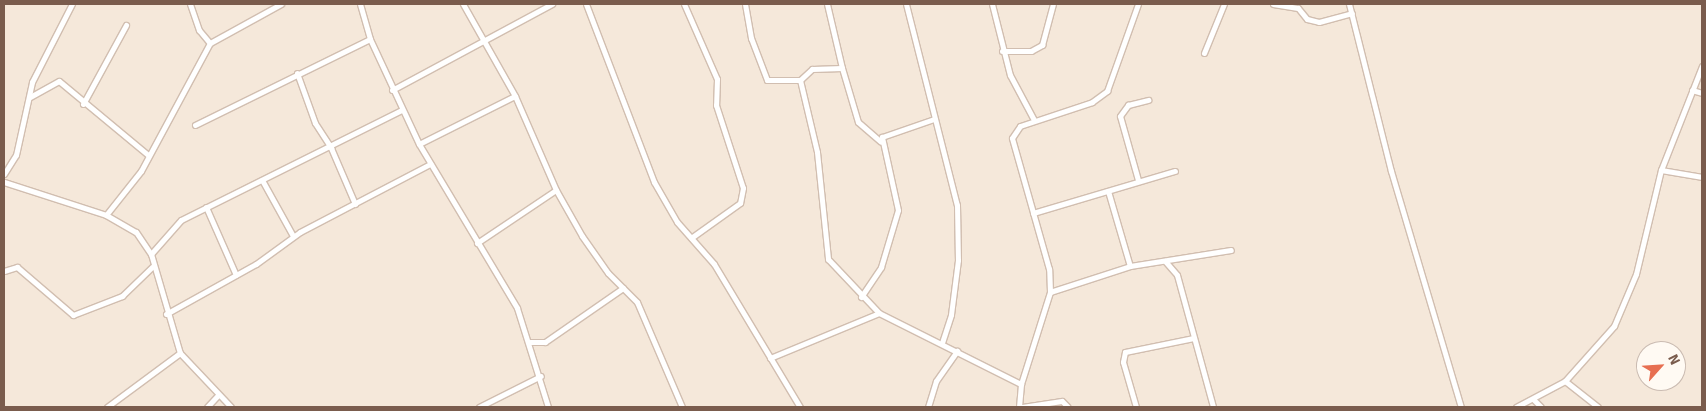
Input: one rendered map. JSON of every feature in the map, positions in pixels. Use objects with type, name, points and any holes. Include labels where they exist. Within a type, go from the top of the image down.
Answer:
[{"type":"street","points":[[4,174],[16,155],[32,82],[72,4]]},
{"type":"street","points":[[190,4],[199,30],[210,43]]},
{"type":"street","points":[[106,215],[141,171],[210,43],[279,4]]},
{"type":"street","points":[[360,4],[370,39],[392,90],[419,144],[517,308],[541,376],[548,407]]},
{"type":"street","points":[[463,4],[515,96],[556,190],[582,236],[623,288],[637,302],[682,407]]},
{"type":"street","points":[[392,90],[486,43],[552,4]]},
{"type":"street","points":[[586,4],[654,182],[691,238],[714,264],[800,407]]},
{"type":"street","points":[[684,4],[717,79],[716,105],[743,188],[740,203],[691,238]]},
{"type":"street","points":[[745,4],[751,38],[766,80],[800,80],[812,69],[842,68]]},
{"type":"street","points":[[827,4],[842,68],[858,122],[881,142],[898,192],[898,210],[881,267],[861,297]]},
{"type":"street","points":[[906,4],[957,205],[958,260],[951,315],[942,342]]},
{"type":"street","points":[[992,4],[1002,51],[1034,120]]},
{"type":"street","points":[[1002,51],[1031,51],[1042,45],[1053,4]]},
{"type":"street","points":[[1068,407],[1062,401],[1021,407],[1021,384],[1050,292],[1049,269],[1012,138],[1020,126],[1092,102],[1107,91],[1138,4]]},
{"type":"street","points":[[1204,53],[1224,4]]},
{"type":"street","points":[[1273,4],[1298,8],[1307,19],[1319,22],[1352,13]]},
{"type":"street","points":[[1348,4],[1352,13],[1391,171],[1461,407]]},
{"type":"street","points":[[83,104],[126,25]]},
{"type":"street","points":[[195,125],[297,73],[370,39]]},
{"type":"street","points":[[1516,407],[1565,381],[1614,326],[1626,303],[1652,220],[1661,170],[1702,66]]},
{"type":"street","points":[[297,73],[315,123],[331,148],[355,204]]},
{"type":"street","points":[[800,80],[816,152],[828,259],[861,297],[879,313],[942,342],[1021,384]]},
{"type":"street","points":[[30,96],[60,81],[83,104],[148,155]]},
{"type":"street","points":[[1692,90],[1702,93]]},
{"type":"street","points":[[419,144],[515,96]]},
{"type":"street","points":[[1138,180],[1120,116],[1128,105],[1148,100]]},
{"type":"street","points":[[151,254],[181,220],[331,148],[402,110]]},
{"type":"street","points":[[881,142],[888,133],[934,119]]},
{"type":"street","points":[[166,314],[236,275],[293,236],[430,164]]},
{"type":"street","points":[[1661,170],[1702,177]]},
{"type":"street","points":[[1034,213],[1138,180],[1175,171]]},
{"type":"street","points":[[262,180],[293,236]]},
{"type":"street","points":[[4,182],[106,215],[136,232],[151,254],[152,266],[166,314],[180,353],[231,407]]},
{"type":"street","points":[[477,243],[556,190]]},
{"type":"street","points":[[1108,191],[1130,266]]},
{"type":"street","points":[[206,207],[236,275]]},
{"type":"street","points":[[1050,292],[1130,266],[1231,250]]},
{"type":"street","points":[[1165,260],[1177,275],[1213,407]]},
{"type":"street","points":[[4,271],[17,268],[72,315],[122,296],[152,266]]},
{"type":"street","points":[[530,342],[545,342],[623,288]]},
{"type":"street","points":[[770,358],[879,313]]},
{"type":"street","points":[[1136,407],[1123,362],[1125,352],[1194,338]]},
{"type":"street","points":[[928,407],[936,381],[957,351]]},
{"type":"street","points":[[107,407],[180,353]]},
{"type":"street","points":[[479,407],[541,376]]},
{"type":"street","points":[[1565,381],[1598,407]]},
{"type":"street","points":[[207,407],[218,395]]},
{"type":"street","points":[[1533,399],[1541,407]]},
{"type":"shaded area","points":[[4,4],[1702,4],[1702,407],[4,407]]}]
